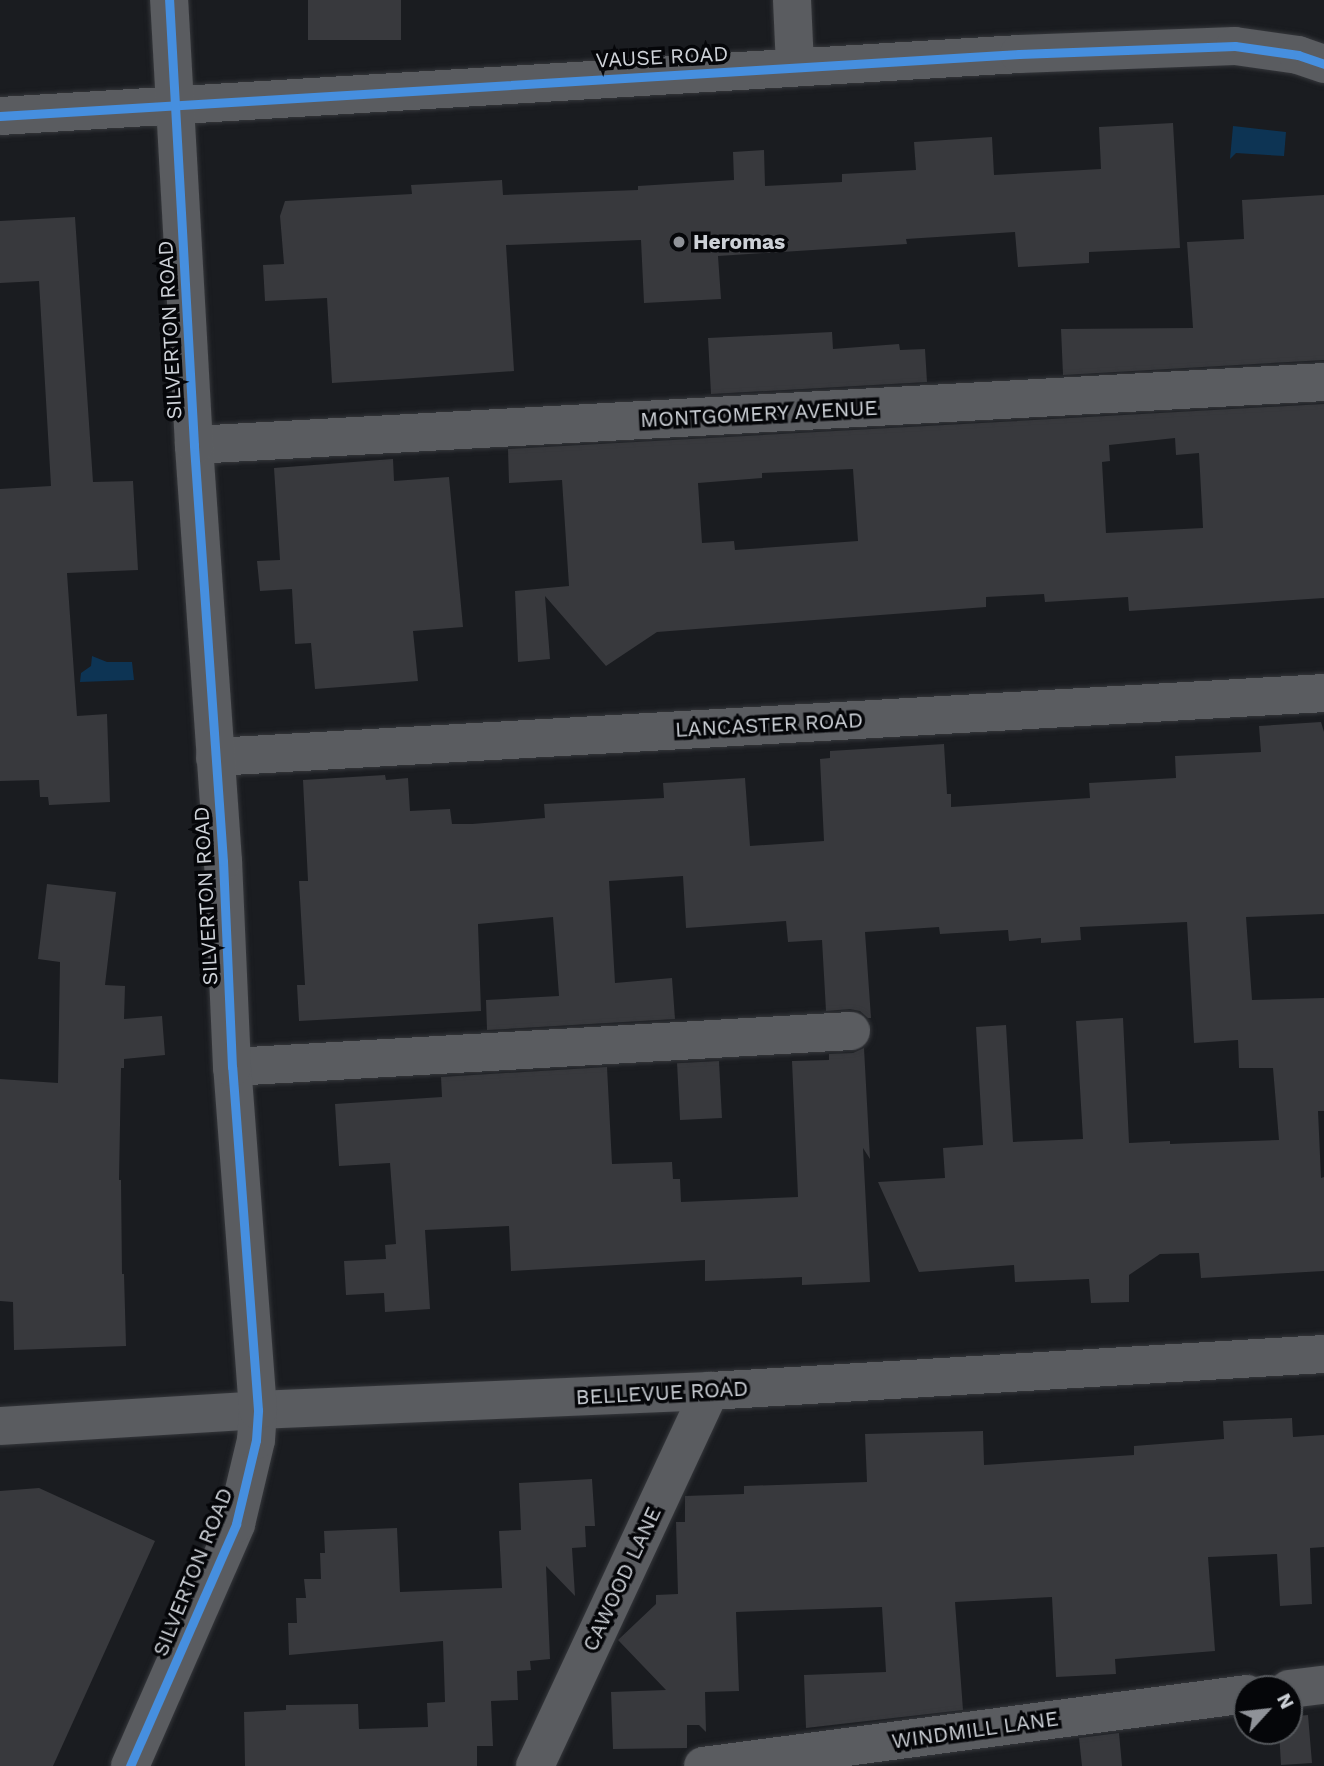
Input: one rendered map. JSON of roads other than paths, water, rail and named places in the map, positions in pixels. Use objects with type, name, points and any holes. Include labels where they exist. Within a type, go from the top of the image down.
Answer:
[{"type":"street","name":"SILVERTON ROAD","points":[[130,1766],[236,1524],[256,1440],[258,1410],[232,1067],[223,861],[194,445],[169,0]]},
{"type":"street","points":[[792,0],[795,66]]},
{"type":"street","name":"VAUSE ROAD","points":[[0,116],[795,66],[1235,46],[1298,55],[1324,64]]},
{"type":"street","name":"MONTGOMERY AVENUE","points":[[194,445],[1324,382]]},
{"type":"street","name":"LANCASTER ROAD","points":[[215,757],[1324,693]]},
{"type":"street","points":[[232,1067],[850,1031]]},
{"type":"street","name":"BELLEVUE ROAD","points":[[0,1426],[258,1410],[710,1391],[1324,1354]]},
{"type":"street","name":"CAWOOD LANE","points":[[535,1766],[710,1391]]},
{"type":"street","points":[[1303,1687],[1324,1685]]},
{"type":"street","name":"WINDMILL LANE","points":[[703,1766],[1233,1697]]},
{"type":"water","points":[[1233,126],[1286,132],[1284,156],[1236,153],[1230,159]]},
{"type":"water","points":[[92,656],[107,662],[132,662],[134,680],[80,682],[81,673],[91,666]]},
{"type":"place","name":"Heromas","points":[[679,242]]}]
